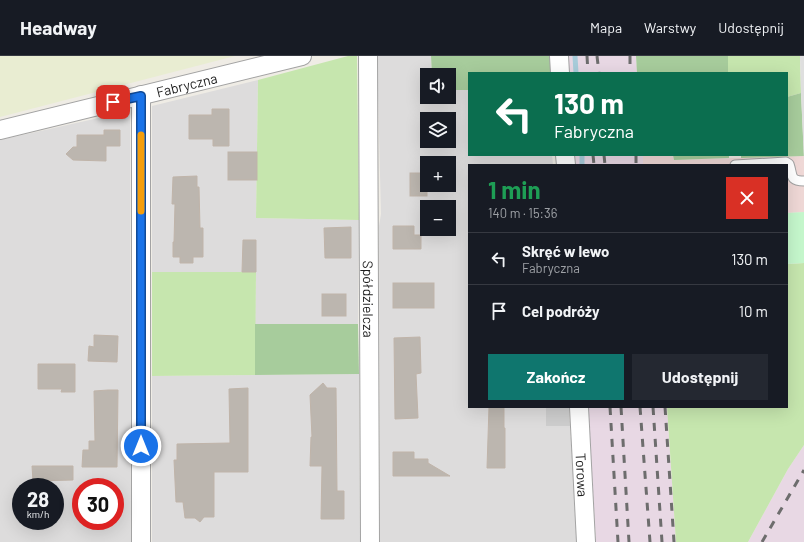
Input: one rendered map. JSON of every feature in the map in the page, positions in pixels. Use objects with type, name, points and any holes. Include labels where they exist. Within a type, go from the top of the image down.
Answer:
[{"type":"street","name":"Fabryczna","points":[[0,130],[302,56]]},
{"type":"street","name":"Spółdzielcza","points":[[368,56],[370,542]]},
{"type":"street","points":[[559,56],[560,72]]},
{"type":"street","points":[[141,96],[141,542]]},
{"type":"street","name":"Torowa","points":[[579,408],[586,542]]},
{"type":"lane","points":[[752,164],[786,162],[789,164],[792,178],[795,180],[804,181]]},
{"type":"shaded area","points":[[377,56],[431,56],[432,68],[420,68],[420,104],[456,104],[456,90],[468,90],[468,156],[552,156],[553,164],[468,164],[468,408],[546,408],[547,426],[570,426],[578,542],[380,542],[379,226],[381,214]]},
{"type":"shaded area","points":[[567,56],[636,56],[637,72],[569,72]]},
{"type":"shaded area","points":[[800,56],[804,56],[804,160],[801,93]]},
{"type":"shaded area","points":[[258,80],[256,218],[359,220],[358,324],[255,324],[256,272],[152,272],[152,106]]},
{"type":"shaded area","points":[[130,111],[131,542],[0,542],[0,140]]},
{"type":"shaded area","points":[[575,156],[643,156],[643,164],[576,164]]},
{"type":"shaded area","points":[[643,156],[673,156],[674,160],[804,156],[804,212],[788,213],[788,164],[643,164]]},
{"type":"shaded area","points":[[359,374],[360,542],[152,542],[152,376]]},
{"type":"shaded area","points":[[546,408],[569,408],[570,426],[546,426]]},
{"type":"shaded area","points":[[588,408],[667,408],[676,542],[596,542]]},
{"type":"shaded area","points":[[804,445],[804,542],[748,542],[788,469]]},
{"type":"green space","points":[[0,56],[235,56],[0,117]]},
{"type":"green space","points":[[348,56],[357,56],[359,220],[256,218],[258,80]]},
{"type":"green space","points":[[431,56],[553,56],[555,72],[468,72],[468,90],[456,90],[456,68],[432,68]]},
{"type":"green space","points":[[636,56],[728,56],[728,72],[637,72]]},
{"type":"green space","points":[[728,56],[800,56],[801,93],[788,97],[788,72],[728,72]]},
{"type":"green space","points":[[801,93],[804,156],[741,158],[741,156],[788,156],[788,97]]},
{"type":"green space","points":[[673,156],[729,156],[729,158],[674,160]]},
{"type":"green space","points":[[804,212],[804,263],[788,264],[788,213]]},
{"type":"green space","points":[[804,263],[804,445],[788,469],[748,542],[676,542],[667,408],[788,408],[788,264]]},
{"type":"green space","points":[[152,272],[256,272],[255,375],[152,376]]},
{"type":"green space","points":[[255,324],[358,324],[359,374],[255,375]]},
{"type":"building","points":[[212,109],[229,109],[229,146],[213,146],[213,139],[189,139],[189,115],[212,115]]},
{"type":"building","points":[[104,130],[120,130],[120,146],[106,146],[106,161],[73,160],[66,154],[73,147],[77,147],[77,135],[104,135]]},
{"type":"building","points":[[228,152],[257,152],[257,180],[228,180]]},
{"type":"building","points":[[410,173],[420,173],[420,192],[427,192],[427,196],[410,196]]},
{"type":"building","points":[[197,176],[197,187],[199,187],[200,228],[203,228],[203,257],[193,257],[193,263],[180,263],[180,257],[173,257],[175,204],[172,204],[173,177]]},
{"type":"building","points":[[393,226],[414,226],[414,235],[421,236],[421,249],[393,249]]},
{"type":"building","points":[[351,227],[351,258],[325,258],[324,228]]},
{"type":"building","points":[[243,240],[256,240],[256,272],[242,272]]},
{"type":"building","points":[[393,283],[434,283],[434,308],[393,308]]},
{"type":"building","points":[[322,294],[346,294],[346,316],[322,316]]},
{"type":"building","points":[[94,335],[118,336],[117,362],[88,361],[89,346],[94,347]]},
{"type":"building","points":[[420,337],[421,373],[416,374],[418,418],[395,419],[394,338]]},
{"type":"building","points":[[38,364],[75,364],[75,392],[61,392],[62,389],[38,389]]},
{"type":"building","points":[[323,383],[327,388],[336,388],[337,491],[344,491],[344,519],[321,519],[322,466],[310,466],[312,437],[310,395]]},
{"type":"building","points":[[248,388],[248,472],[214,472],[214,517],[204,517],[200,522],[195,518],[185,518],[183,502],[176,502],[174,460],[177,460],[177,444],[230,443],[229,389]]},
{"type":"building","points":[[118,390],[117,467],[82,467],[83,450],[89,450],[89,441],[95,441],[94,391]]},
{"type":"building","points":[[489,408],[504,408],[505,468],[487,468]]},
{"type":"building","points":[[393,452],[414,452],[414,459],[428,459],[428,463],[450,476],[393,476]]},
{"type":"building","points":[[32,466],[73,466],[72,480],[64,480],[64,478],[33,478]]},
{"type":"waterway","points":[[575,56],[576,72]]},
{"type":"waterway","points":[[582,156],[582,164]]},
{"type":"railway","points":[[587,56],[588,72]]},
{"type":"railway","points":[[597,56],[599,72]]},
{"type":"railway","points":[[630,56],[630,72]]},
{"type":"railway","points":[[593,156],[594,164]]},
{"type":"railway","points":[[604,156],[605,164]]},
{"type":"railway","points":[[636,156],[636,164]]},
{"type":"railway","points":[[610,408],[618,542]]},
{"type":"railway","points":[[621,408],[629,542]]},
{"type":"railway","points":[[640,408],[650,542]]},
{"type":"railway","points":[[653,408],[662,542]]},
{"type":"railway","points":[[665,408],[674,542]]},
{"type":"railway","points":[[762,542],[804,470]]},
{"type":"slow traffic","points":[[141,135],[141,211]]},
{"type":"route","points":[[113,102],[141,96],[141,446]]}]
